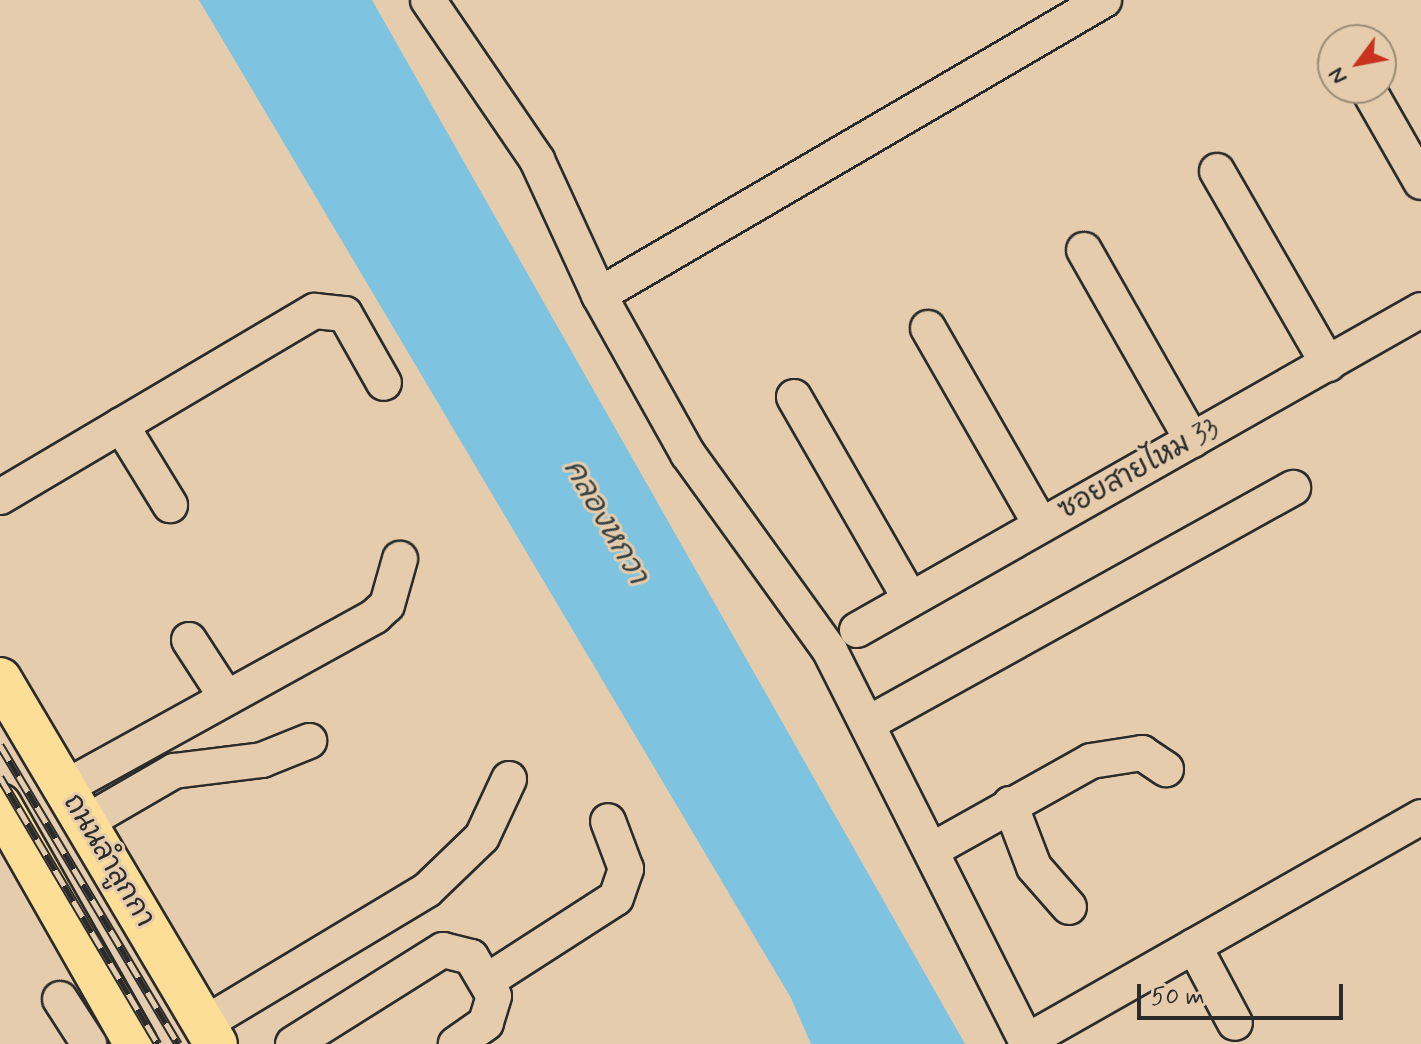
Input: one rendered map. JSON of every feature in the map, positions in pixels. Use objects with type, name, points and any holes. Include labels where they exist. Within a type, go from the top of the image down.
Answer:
[{"type":"main road","name":"ถนนลำลูกกา","points":[[0,679],[210,1034]]},
{"type":"main road","points":[[0,805],[136,1044]]},
{"type":"street","points":[[428,0],[537,160],[599,295],[688,454],[830,651],[869,723],[1027,1043],[1421,817]]},
{"type":"street","points":[[599,295],[1104,0]]},
{"type":"street","points":[[1377,104],[1421,182]]},
{"type":"street","points":[[1217,171],[1328,364]]},
{"type":"street","points":[[1084,250],[1192,440]]},
{"type":"street","points":[[0,497],[329,308],[355,327],[384,383]]},
{"type":"street","name":"ซอยสายไหม 33","points":[[857,630],[1421,310]]},
{"type":"street","points":[[928,328],[1041,525]]},
{"type":"street","points":[[794,397],[910,599]]},
{"type":"street","points":[[121,425],[170,505]]},
{"type":"street","points":[[869,723],[1293,488]]},
{"type":"street","points":[[75,805],[226,697],[375,616],[387,605],[400,559]]},
{"type":"street","points":[[189,640],[226,697]]},
{"type":"street","points":[[75,805],[174,771],[262,760],[309,741]]},
{"type":"street","points":[[932,850],[1091,761],[1119,753],[1142,753],[1166,769]]},
{"type":"street","points":[[210,1034],[427,890],[482,837],[509,779]]},
{"type":"street","points":[[1010,804],[1034,867],[1069,907]]},
{"type":"street","points":[[487,981],[616,898],[626,869],[608,821]]},
{"type":"street","points":[[1194,946],[1235,1023]]},
{"type":"street","points":[[293,1044],[443,950],[471,957],[487,981],[493,1009],[477,1032],[456,1044]]},
{"type":"street","points":[[60,999],[89,1044]]},
{"type":"water","name":"คลองหกวา","points":[[199,0],[372,0],[965,1044],[811,1044],[791,998]]},
{"type":"railway","points":[[0,745],[178,1044]]},
{"type":"railway","points":[[0,777],[158,1044]]}]
